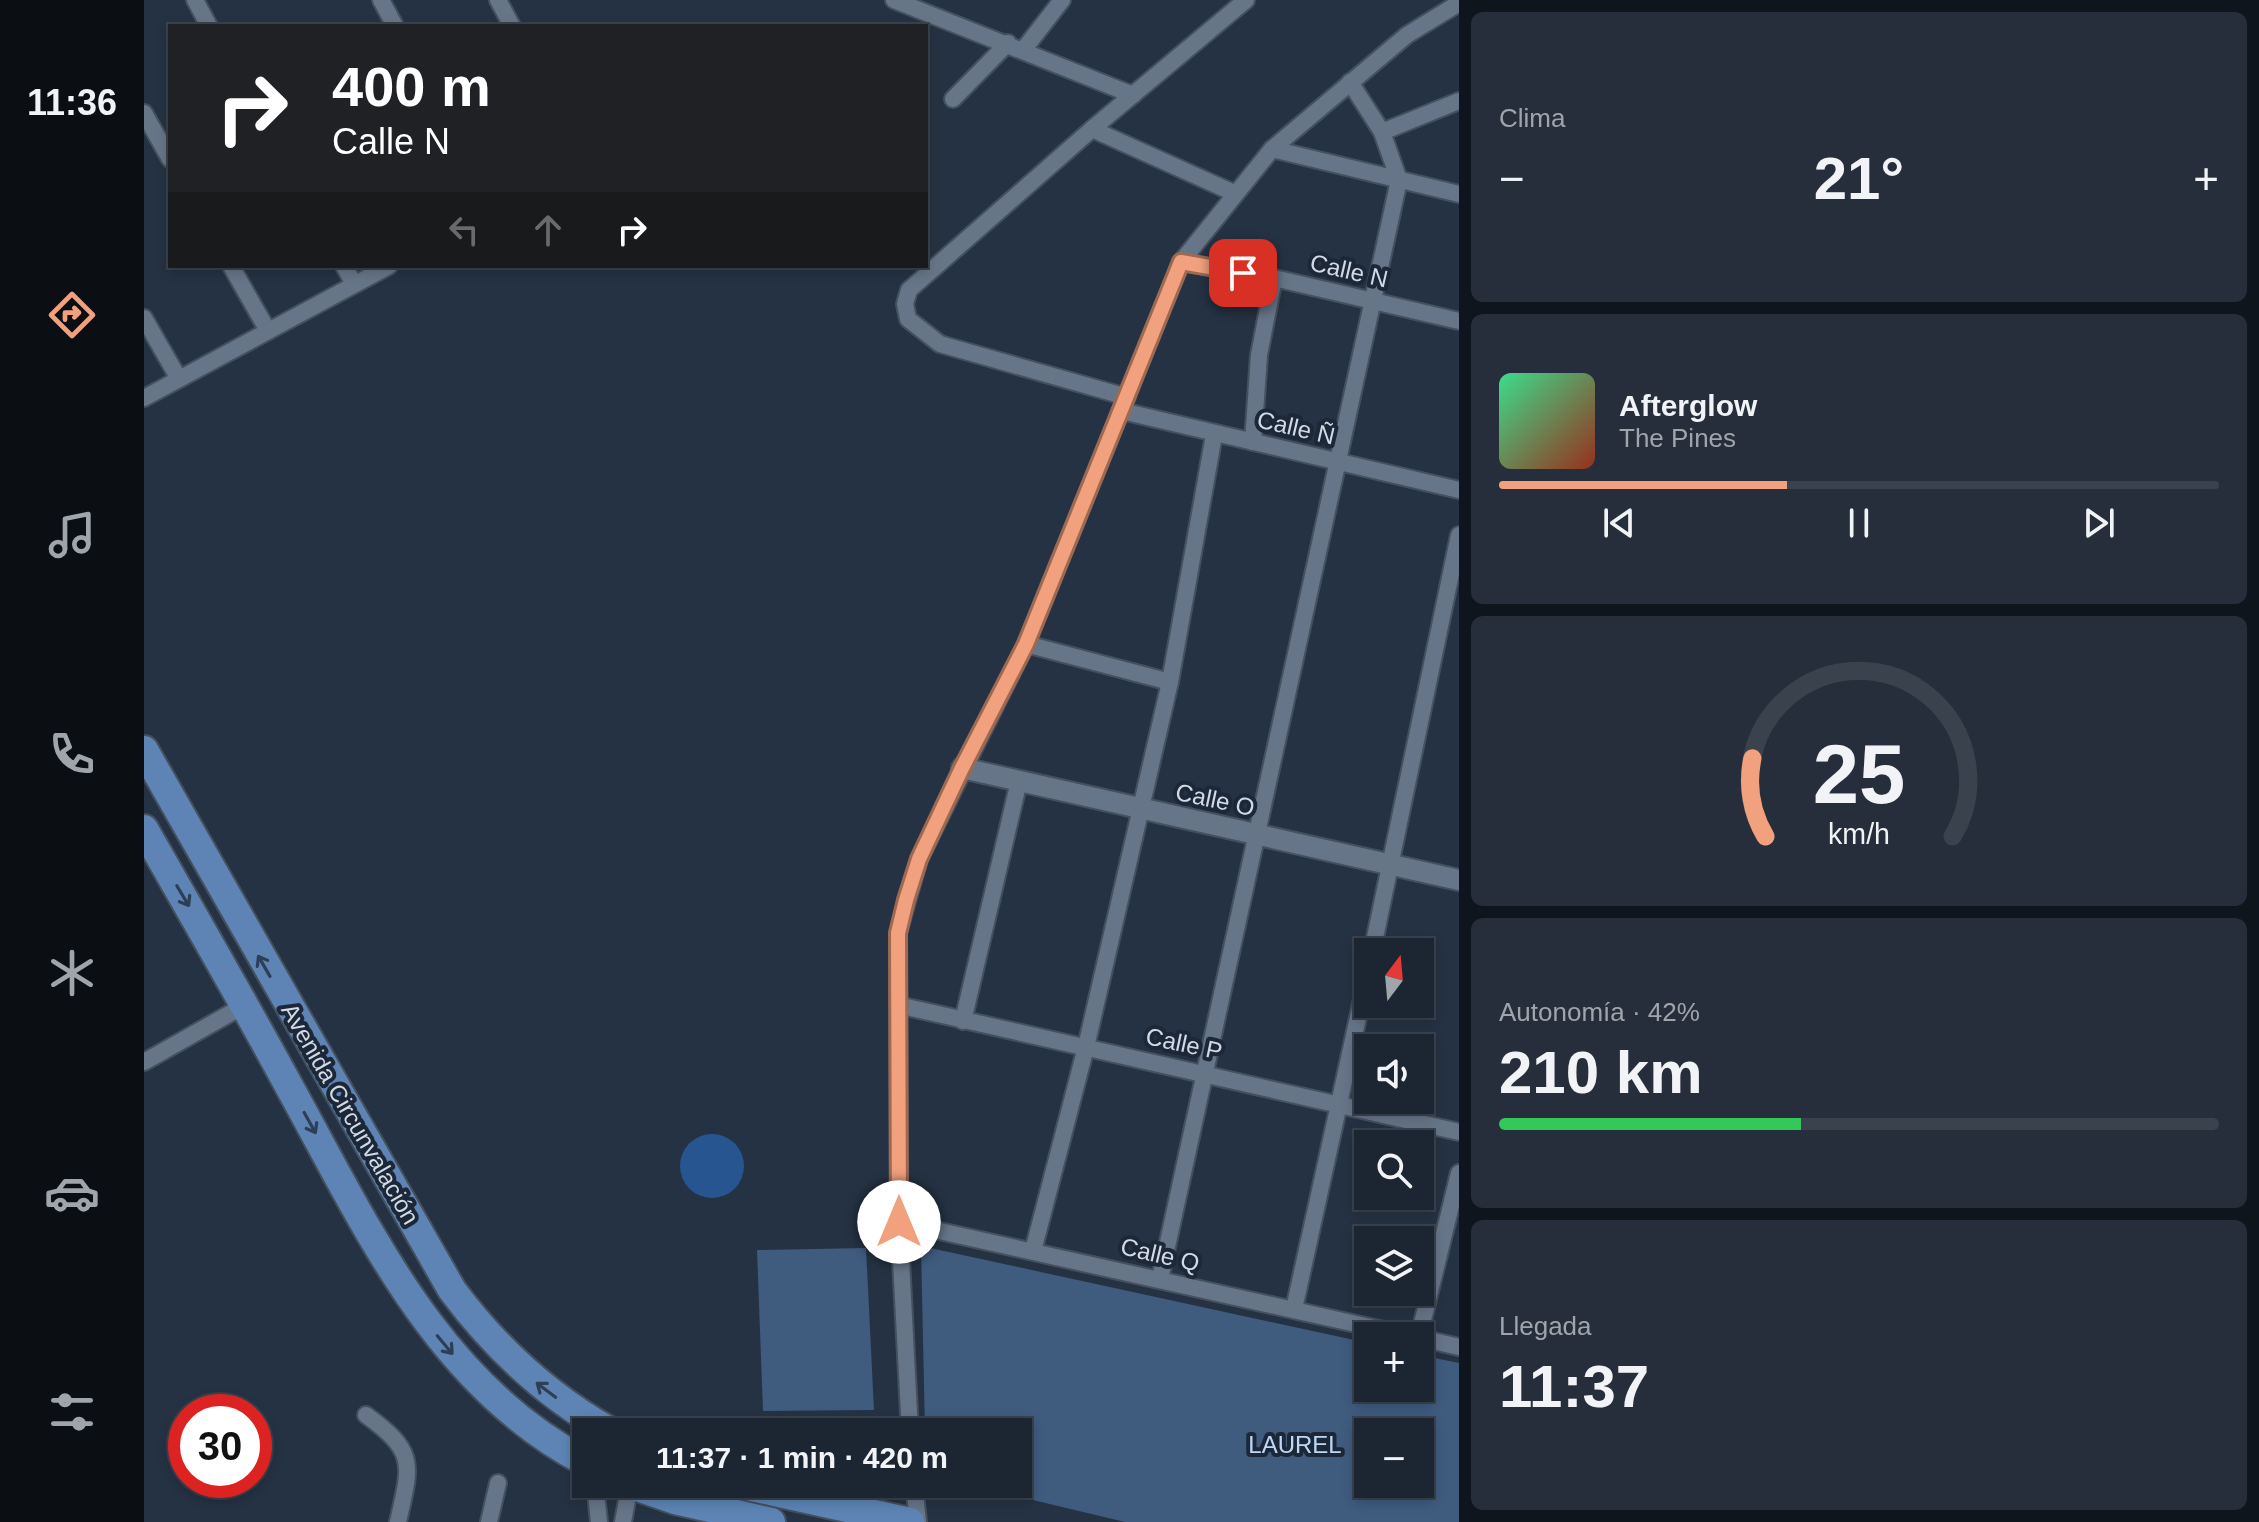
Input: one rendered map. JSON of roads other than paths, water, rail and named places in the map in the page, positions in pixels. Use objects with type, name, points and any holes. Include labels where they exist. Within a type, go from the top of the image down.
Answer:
[{"type":"highway","name":"Avenida Circunvalación","points":[[146,758],[460,1301],[503,1352],[539,1385],[590,1418]]},
{"type":"highway","name":"Avenida Circunvalación","points":[[144,829],[371,1234],[422,1317],[492,1394],[536,1432],[572,1454]]},
{"type":"highway","points":[[211,944],[243,929]]},
{"type":"highway","points":[[669,1498],[771,1522]]},
{"type":"highway","points":[[802,1498],[910,1522]]},
{"type":"street","points":[[195,0],[208,24]]},
{"type":"street","points":[[381,0],[394,24]]},
{"type":"street","points":[[498,0],[511,24]]},
{"type":"street","points":[[894,0],[1133,95]]},
{"type":"street","points":[[1234,193],[1092,129],[1246,0]]},
{"type":"street","points":[[953,99],[1016,46],[1054,2]]},
{"type":"street","points":[[909,1418],[899,1222],[898,933],[919,859],[1026,644],[1181,262],[1272,149],[1407,35],[1459,3]]},
{"type":"street","points":[[1160,1279],[1399,180],[1382,132],[1350,82]]},
{"type":"street","points":[[1382,132],[1459,101]]},
{"type":"street","points":[[144,113],[168,155]]},
{"type":"street","name":"Calle Ñ","points":[[1092,129],[909,290],[905,304],[908,319],[940,344],[1214,435],[1459,490]]},
{"type":"street","points":[[1272,149],[1459,194]]},
{"type":"street","name":"Calle N","points":[[1181,262],[1274,278],[1459,321]]},
{"type":"street","points":[[232,268],[268,331]]},
{"type":"street","points":[[345,268],[354,284]]},
{"type":"street","points":[[144,398],[385,268]]},
{"type":"street","points":[[1253,442],[1259,355],[1274,278]]},
{"type":"street","points":[[144,318],[179,379]]},
{"type":"street","points":[[1033,1251],[1086,1047],[1170,682],[1214,435]]},
{"type":"street","points":[[1375,938],[1459,535]]},
{"type":"street","points":[[1026,644],[1170,682]]},
{"type":"street","name":"Calle O","points":[[962,768],[1140,811],[1459,880]]},
{"type":"street","points":[[963,1021],[1019,781]]},
{"type":"street","points":[[144,1062],[245,1005]]},
{"type":"street","name":"Calle P","points":[[898,1005],[1459,1132]]},
{"type":"street","points":[[1294,1309],[1359,1018]]},
{"type":"street","points":[[1423,1322],[1459,1173]]},
{"type":"street","name":"Calle Q","points":[[899,1222],[1354,1323]]},
{"type":"street","points":[[1434,1341],[1459,1347]]},
{"type":"street","points":[[366,1415],[395,1436],[406,1455],[408,1479],[398,1522]]},
{"type":"street","points":[[489,1522],[498,1483]]},
{"type":"street","points":[[596,1498],[599,1522]]},
{"type":"street","points":[[623,1522],[627,1498]]},
{"type":"street","points":[[915,1498],[918,1522]]},
{"type":"park label","name":"LAUREL","points":[[1295,1445]]}]
